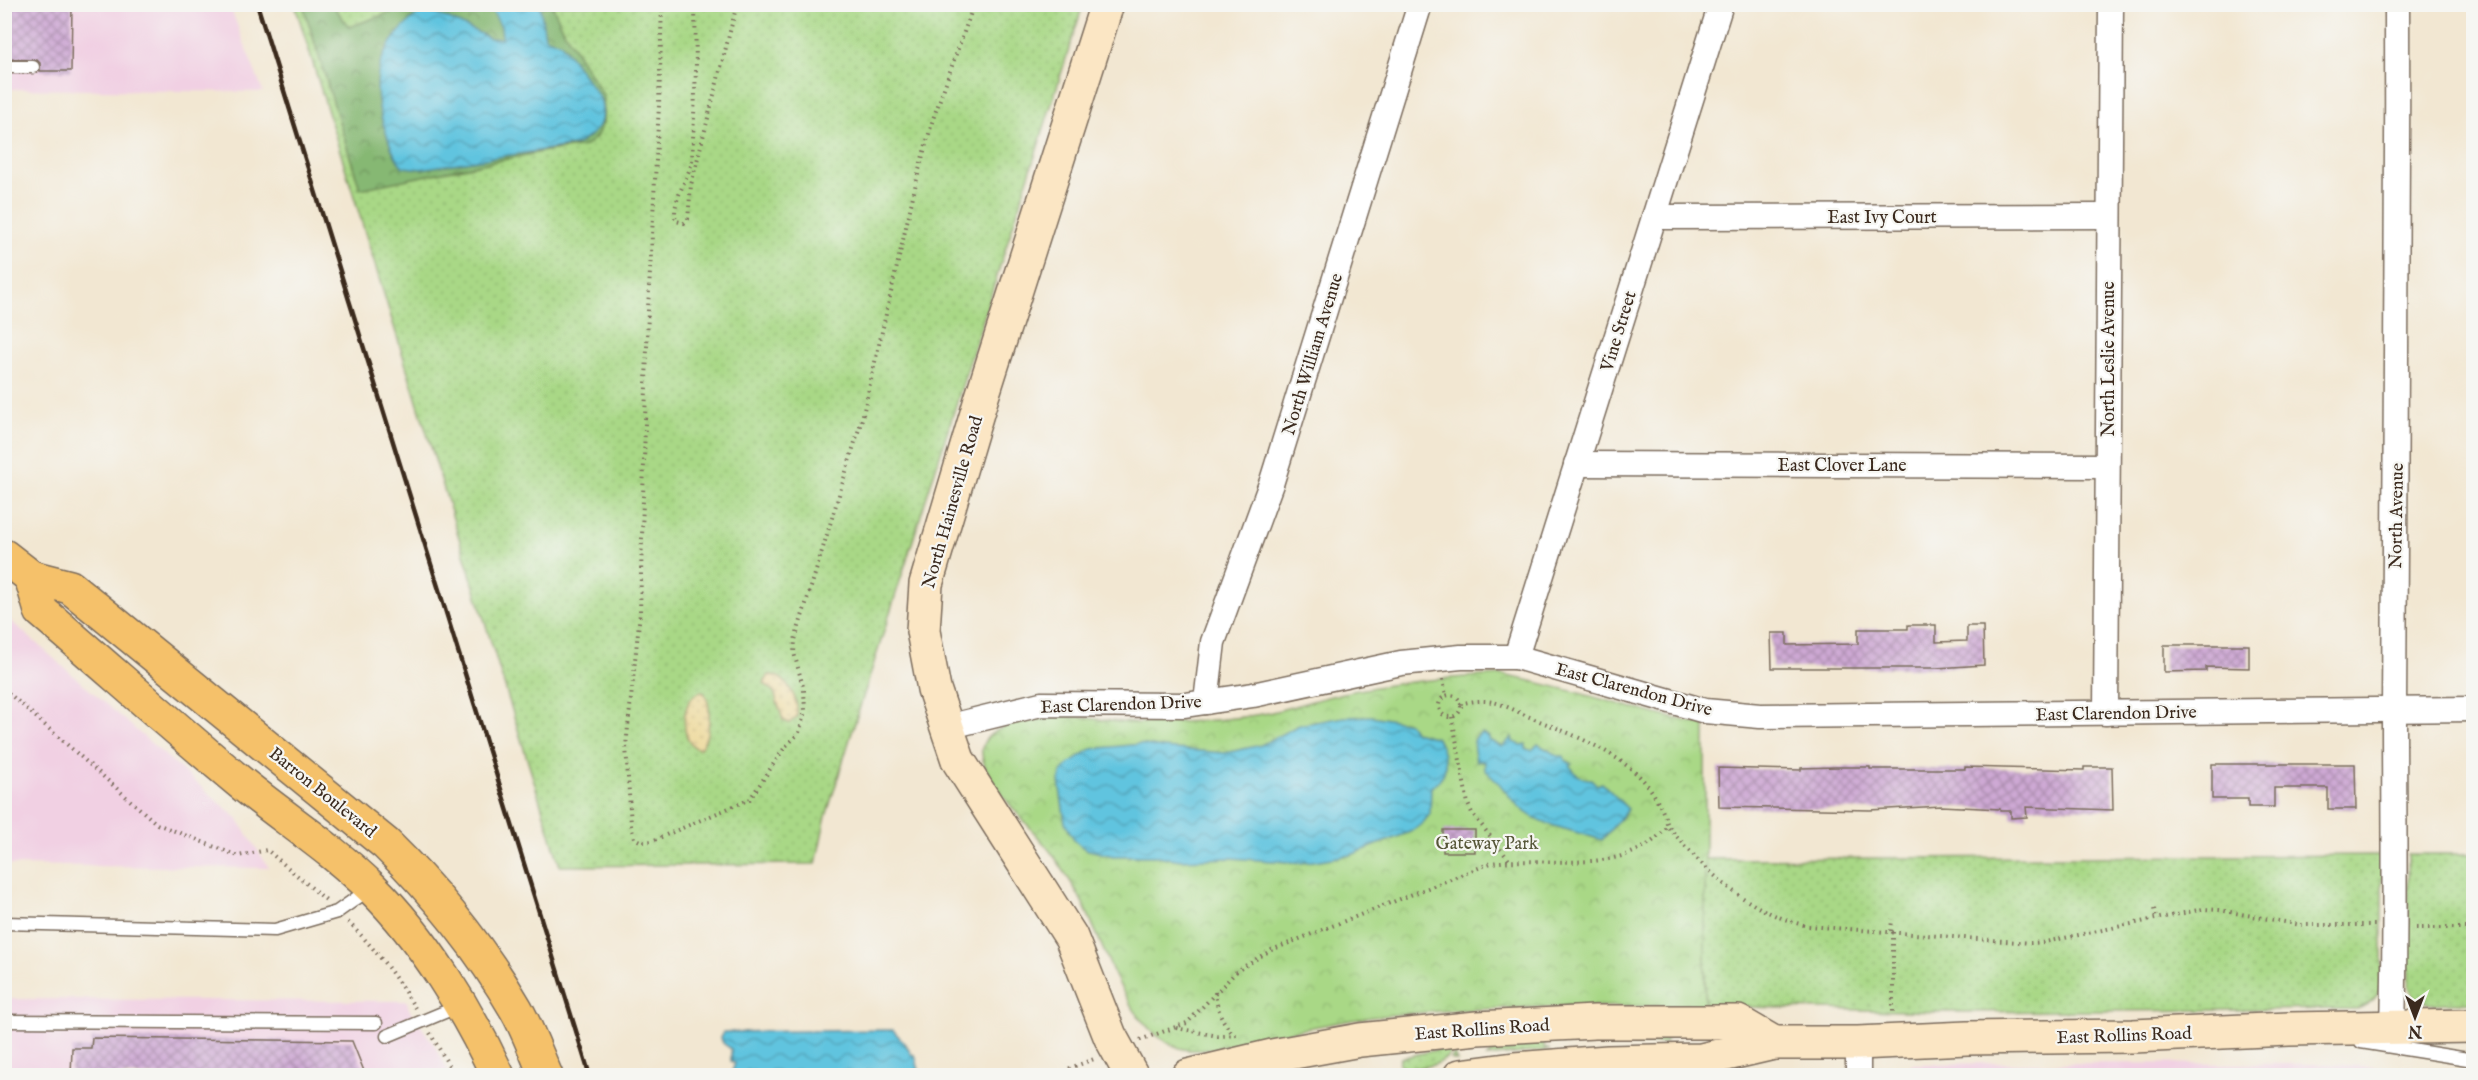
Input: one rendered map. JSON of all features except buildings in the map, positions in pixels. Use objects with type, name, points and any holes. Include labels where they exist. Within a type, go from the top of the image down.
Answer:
[{"type":"main road","name":"North Hainesville Road","points":[[1107,4],[980,403],[926,584],[924,631],[934,689],[958,760],[1071,937],[1110,1036],[1132,1076]]},
{"type":"main road","name":"Barron Boulevard","points":[[4,556],[31,577],[70,587],[386,844],[427,884],[474,943],[517,1011],[546,1076]]},
{"type":"main road","points":[[31,577],[41,611],[226,770],[372,888],[415,939],[460,1006],[498,1076]]},
{"type":"main road","name":"East Rollins Road","points":[[1188,1076],[1360,1040],[1477,1028],[1595,1022],[1738,1022],[1774,1043]]},
{"type":"main road","name":"East Rollins Road","points":[[1460,1076],[1608,1062],[1701,1060],[1774,1043],[1858,1043],[1968,1038],[2133,1036],[2289,1029],[2474,1026]]},
{"type":"street","name":"North William Avenue","points":[[1206,702],[1213,642],[1272,481],[1420,4]]},
{"type":"street","name":"Vine Street","points":[[1516,657],[1721,4]]},
{"type":"street","name":"North Leslie Avenue","points":[[2106,713],[2111,4]]},
{"type":"street","name":"North Avenue","points":[[2393,1028],[2396,926],[2394,710],[2398,253],[2397,4]]},
{"type":"street","name":"East Ivy Court","points":[[1654,217],[2109,216]]},
{"type":"street","name":"East Clover Lane","points":[[1576,464],[2108,466]]},
{"type":"street","name":"East Clarendon Drive","points":[[947,727],[1041,704],[1185,705],[1253,695],[1401,663],[1461,657],[1516,657],[1705,711],[1760,716],[2474,709]]},
{"type":"street","points":[[1858,1043],[1858,1076]]},
{"type":"lane","points":[[4,67],[33,67]]},
{"type":"lane","points":[[4,923],[274,930],[337,912],[372,888]]},
{"type":"lane","points":[[387,1036],[460,1006]]},
{"type":"lane","points":[[4,1021],[376,1023]]},
{"type":"lane","points":[[2289,1029],[2474,1060]]},
{"type":"path","points":[[662,4],[648,309],[640,613],[626,746],[631,825],[634,838],[642,842],[652,841],[750,799],[785,747],[799,733],[803,724],[804,690],[794,653],[795,639],[862,419],[916,181],[933,119],[974,4]]},
{"type":"path","points":[[696,4],[692,162],[673,212],[676,221],[681,223],[688,219],[690,185],[737,4]]},
{"type":"path","points":[[1442,677],[1446,696]]},
{"type":"path","points":[[4,689],[157,824],[238,856],[267,850],[309,883]]},
{"type":"path","points":[[1446,696],[1456,698],[1460,704],[1458,713],[1452,717],[1445,716],[1440,711],[1441,700],[1446,696]]},
{"type":"path","points":[[1460,704],[1495,703],[1572,735],[1608,754],[1637,774],[1647,785],[1656,797],[1668,826],[1711,875],[1753,906],[1773,916],[1808,926],[2017,942],[2045,942],[2211,909],[2301,925],[2383,925]]},
{"type":"path","points":[[1452,717],[1468,804],[1472,813],[1509,861]]},
{"type":"path","points":[[1152,1035],[1187,1023],[1215,991],[1237,971],[1269,951],[1491,863],[1586,861],[1615,858],[1647,846],[1668,826]]},
{"type":"path","points":[[2154,909],[2156,919]]},
{"type":"path","points":[[1892,920],[1893,1010]]},
{"type":"path","points":[[2409,927],[2474,928]]},
{"type":"path","points":[[366,940],[413,1005]]},
{"type":"path","points":[[1215,991],[1217,1008],[1234,1035]]},
{"type":"path","points":[[1176,1028],[1218,1036],[1243,1034]]},
{"type":"path","points":[[437,1044],[455,1076]]},
{"type":"path","points":[[1060,1076],[1070,1068],[1085,1063]]},
{"type":"shaded area","points":[[229,4],[263,92],[5,89],[5,5]]},
{"type":"shaded area","points":[[4,615],[237,818],[269,868],[5,865]]},
{"type":"shaded area","points":[[5,999],[407,1001],[409,1009],[435,1046],[450,1075],[5,1076]]},
{"type":"shaded area","points":[[1914,1064],[2327,1064],[2473,1073],[2474,1075],[1892,1075],[1899,1069]]},
{"type":"green space","points":[[295,5],[1083,5],[852,732],[825,820],[816,864],[560,866]]},
{"type":"green space","points":[[303,5],[333,5],[349,27],[405,7],[452,12],[458,5],[552,5],[564,31],[604,97],[603,123],[596,137],[586,146],[546,151],[360,189]]},
{"type":"green space","name":"Gateway Park","points":[[1502,675],[1705,725],[1705,1006],[1515,1008],[1402,1014],[1328,1024],[1228,1046],[1200,1050],[1183,1049],[1162,1040],[1145,1024],[1130,1003],[1074,887],[1053,855],[995,785],[982,757],[983,745],[988,737],[998,730],[1024,721],[1052,717],[1132,723],[1218,720],[1268,713],[1377,687],[1430,680]]},
{"type":"green space","points":[[2408,854],[2473,854],[2473,1002],[2429,1004],[2416,998],[2409,987]]},
{"type":"green space","points":[[2382,855],[2382,983],[2373,999],[2357,1009],[1942,1012],[1705,1006],[1703,859]]},
{"type":"green space","points":[[1588,1037],[1667,1038],[1665,1043],[1601,1045]]},
{"type":"green space","points":[[1544,1040],[1544,1048],[1550,1050],[1487,1057],[1493,1051],[1492,1048],[1466,1046],[1455,1056],[1457,1061],[1451,1059],[1458,1046],[1463,1044]]},
{"type":"green space","points":[[1449,1047],[1453,1050],[1438,1063],[1406,1069],[1399,1064],[1401,1058]]},
{"type":"sand","points":[[769,675],[782,679],[794,697],[797,717],[789,723],[783,720],[774,692],[764,683]]},
{"type":"sand","points":[[703,692],[708,705],[709,721],[706,738],[699,749],[692,745],[688,738],[684,719],[690,701],[695,695]]},
{"type":"water","points":[[489,5],[540,5],[545,37],[561,43],[600,98],[601,121],[594,132],[576,145],[421,169],[403,167],[394,154],[389,140],[377,93],[381,62],[387,48],[396,35],[424,10],[490,38],[502,38],[501,27]]},
{"type":"water","points":[[1372,716],[1409,723],[1415,732],[1437,738],[1445,765],[1442,777],[1431,787],[1430,814],[1422,824],[1410,832],[1351,855],[1301,863],[1230,858],[1180,860],[1157,856],[1113,856],[1085,849],[1075,841],[1065,823],[1059,781],[1062,772],[1069,764],[1091,749],[1140,744],[1225,753],[1261,745],[1299,725],[1344,717]]},
{"type":"water","points":[[1482,733],[1502,747],[1512,737],[1513,742],[1526,744],[1526,749],[1532,750],[1538,744],[1558,756],[1564,756],[1579,776],[1591,779],[1597,785],[1602,783],[1628,809],[1602,840],[1541,821],[1519,806],[1485,770],[1485,762],[1476,761],[1474,741]]},
{"type":"water","points":[[893,1030],[911,1054],[915,1055],[920,1074],[731,1075],[735,1063],[731,1061],[731,1049],[723,1043],[721,1038],[724,1032]]},
{"type":"railway","points":[[257,4],[590,1076]]}]
